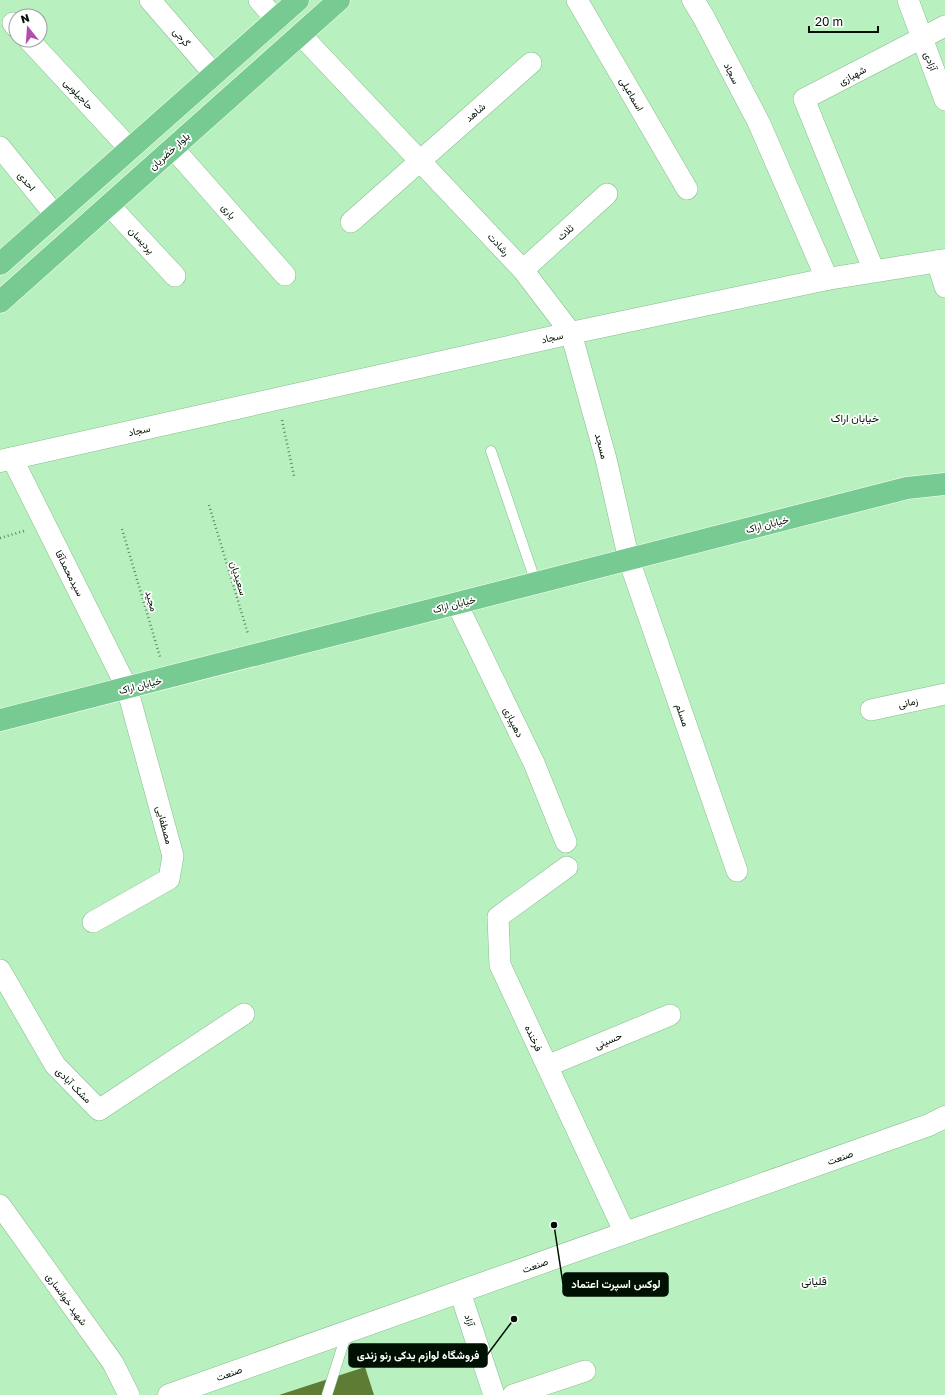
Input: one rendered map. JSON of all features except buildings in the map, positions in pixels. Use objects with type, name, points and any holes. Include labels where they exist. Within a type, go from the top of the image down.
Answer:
[{"type":"main road","points":[[0,264],[298,0]]},
{"type":"main road","name":"بلوار خضریان","points":[[0,302],[339,0]]},
{"type":"main road","name":"خیابان اراک","points":[[0,720],[907,488],[945,473]]},
{"type":"main road","name":"خیابان اراک","points":[[907,488],[945,484]]},
{"type":"street","name":"گرجی","points":[[150,0],[214,74]]},
{"type":"street","points":[[258,0],[276,20]]},
{"type":"street","name":"اسماعیلی","points":[[577,0],[687,189]]},
{"type":"street","name":"سجاد","points":[[693,0],[703,16],[758,123],[827,279]]},
{"type":"street","name":"آزادی","points":[[908,0],[945,100]]},
{"type":"street","name":"شهبازی","points":[[874,271],[804,99],[945,26]]},
{"type":"street","name":"رشادت","points":[[300,34],[523,270],[571,333]]},
{"type":"street","name":"حاجیلویی","points":[[36,48],[130,149]]},
{"type":"street","name":"شاهد","points":[[420,161],[531,63]]},
{"type":"street","name":"احدی","points":[[0,147],[54,215]]},
{"type":"street","name":"یاری","points":[[173,148],[285,275]]},
{"type":"street","points":[[351,222],[420,161]]},
{"type":"street","name":"ثلاث","points":[[523,270],[607,194]]},
{"type":"street","name":"پردیسان","points":[[109,205],[175,276]]},
{"type":"street","points":[[941,260],[945,287]]},
{"type":"street","name":"سجاد","points":[[6,460],[571,333],[827,279],[941,260]]},
{"type":"street","name":"مسجد","points":[[571,333],[606,459],[629,560]]},
{"type":"street","name":"سیدمحمدآقا","points":[[6,460],[127,688]]},
{"type":"street","name":"مسلم","points":[[629,560],[737,870]]},
{"type":"street","name":"دهپیازی","points":[[457,604],[534,763],[566,842]]},
{"type":"street","name":"مصطفایی","points":[[93,922],[169,879],[173,856],[127,688]]},
{"type":"street","name":"زمانی","points":[[871,710],[945,694]]},
{"type":"street","name":"فرخنده","points":[[568,867],[498,917],[500,965],[625,1233]]},
{"type":"street","name":"مشک آبادی","points":[[0,970],[55,1065],[99,1110],[244,1014]]},
{"type":"street","name":"حسینی","points":[[547,1066],[670,1015]]},
{"type":"street","name":"صنعت","points":[[169,1395],[929,1125],[945,1117]]},
{"type":"street","name":"شهید خوانساری","points":[[0,1205],[113,1363],[129,1395]]},
{"type":"street","name":"آزاد","points":[[460,1292],[494,1395]]},
{"type":"street","points":[[513,1395],[585,1371]]},
{"type":"lane","points":[[491,451],[536,583]]},
{"type":"lane","points":[[327,1395],[347,1332]]},
{"type":"path","points":[[277,400],[294,476]]},
{"type":"path","name":"سعیدیان","points":[[209,505],[254,655]]},
{"type":"path","name":"مجید","points":[[122,529],[166,678]]},
{"type":"place","name":"لوکس اسپرت اعتماد","points":[[554,1225]]},
{"type":"place","name":"فروشگاه لوازم یدکی رنو زندی","points":[[514,1319]]},
{"type":"district","name":"خیابان اراک","points":[[855,417]]},
{"type":"district","name":"قلیانی","points":[[814,1280]]}]
